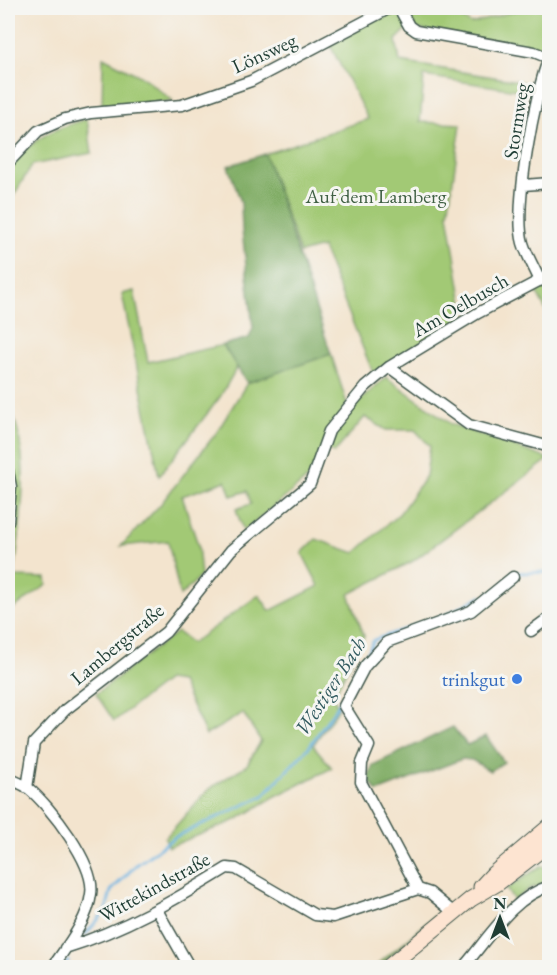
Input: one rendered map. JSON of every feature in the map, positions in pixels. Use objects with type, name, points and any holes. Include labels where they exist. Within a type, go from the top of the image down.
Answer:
[{"type":"main road","points":[[471,899],[493,874],[549,826]]},
{"type":"main road","points":[[387,968],[453,912],[498,883],[549,843]]},
{"type":"street","name":"Lönsweg","points":[[8,163],[38,131],[65,119],[91,113],[182,105],[251,81],[390,8]]},
{"type":"street","name":"Stormweg","points":[[399,8],[409,26],[416,31],[534,52],[549,58],[536,95],[521,216],[523,243],[545,278]]},
{"type":"street","points":[[524,185],[549,183]]},
{"type":"street","name":"Am Oelbusch","points":[[388,367],[478,313],[545,278]]},
{"type":"street","points":[[388,367],[469,425],[549,447]]},
{"type":"street","name":"Lambergstraße","points":[[27,788],[34,743],[65,710],[166,632],[231,550],[310,484],[329,431],[365,387],[388,367]]},
{"type":"street","points":[[8,471],[11,487],[8,521]]},
{"type":"street","points":[[453,912],[430,893],[418,889],[361,782],[362,763],[369,746],[344,706],[365,666],[387,642],[471,611],[513,577]]},
{"type":"street","points":[[531,631],[549,617]]},
{"type":"street","points":[[8,778],[27,788],[63,827],[91,874],[89,901],[52,968]]},
{"type":"street","name":"Wittekindstraße","points":[[65,948],[100,937],[158,910],[227,868],[236,869],[315,915],[333,917],[418,889]]},
{"type":"street","points":[[466,964],[522,900],[534,890],[549,886]]},
{"type":"street","points":[[158,910],[190,968]]},
{"type":"green space","name":"Auf dem Lamberg","points":[[395,8],[408,28],[396,40],[400,62],[524,82],[523,91],[424,76],[420,122],[461,124],[448,214],[465,316],[373,373],[322,247],[300,253],[265,154],[368,119],[331,47],[332,41]]},
{"type":"green space","points":[[402,8],[447,8],[471,24],[524,8],[549,8],[549,55],[417,29]]},
{"type":"green space","points":[[103,57],[144,78],[173,101],[102,108]]},
{"type":"green space","points":[[87,119],[92,153],[32,165],[8,205],[9,165],[44,136]]},
{"type":"green space","points":[[265,154],[331,354],[247,383],[223,345],[249,338],[253,328],[241,202],[228,166]]},
{"type":"green space","points":[[549,279],[549,316],[534,288]]},
{"type":"green space","points":[[134,291],[148,362],[223,345],[237,367],[220,397],[159,476],[122,294]]},
{"type":"green space","points":[[331,354],[347,404],[308,478],[243,530],[236,509],[251,504],[247,491],[231,496],[226,481],[182,496],[198,545],[201,576],[180,596],[168,541],[121,546],[160,505],[217,432],[247,383]]},
{"type":"green space","points":[[386,377],[451,424],[549,459],[413,561],[349,594],[364,636],[333,697],[339,708],[313,745],[332,768],[274,797],[236,820],[169,847],[165,838],[209,789],[247,765],[261,741],[243,713],[206,735],[181,682],[167,680],[114,721],[96,694],[177,632],[192,643],[259,595],[270,611],[319,586],[302,553],[316,539],[355,553],[400,513],[426,476],[430,446],[415,430],[386,430],[365,417],[334,453],[328,449],[344,418]]},
{"type":"green space","points":[[8,402],[16,423],[23,466],[22,510],[14,577],[46,578],[47,585],[8,612],[8,536],[14,488],[8,458]]},
{"type":"green space","points":[[453,727],[467,745],[486,736],[504,762],[490,771],[472,760],[462,759],[377,792],[368,778],[373,765]]},
{"type":"green space","points":[[541,866],[549,868],[549,884],[530,888],[514,900],[506,889]]},
{"type":"green space","points":[[437,914],[381,965],[377,966],[377,965]]},
{"type":"waterway","name":"Westiger Bach","points":[[513,573],[550,572]]},
{"type":"waterway","name":"Westiger Bach","points":[[444,616],[481,596]]},
{"type":"waterway","name":"Westiger Bach","points":[[363,662],[374,640],[432,620]]},
{"type":"waterway","name":"Westiger Bach","points":[[86,934],[106,910],[111,891],[135,866],[175,837],[263,796],[309,747],[344,696]]},
{"type":"waterway","name":"Westiger Bach","points":[[62,968],[68,961]]},
{"type":"place","name":"trinkgut","points":[[517,679]]}]
